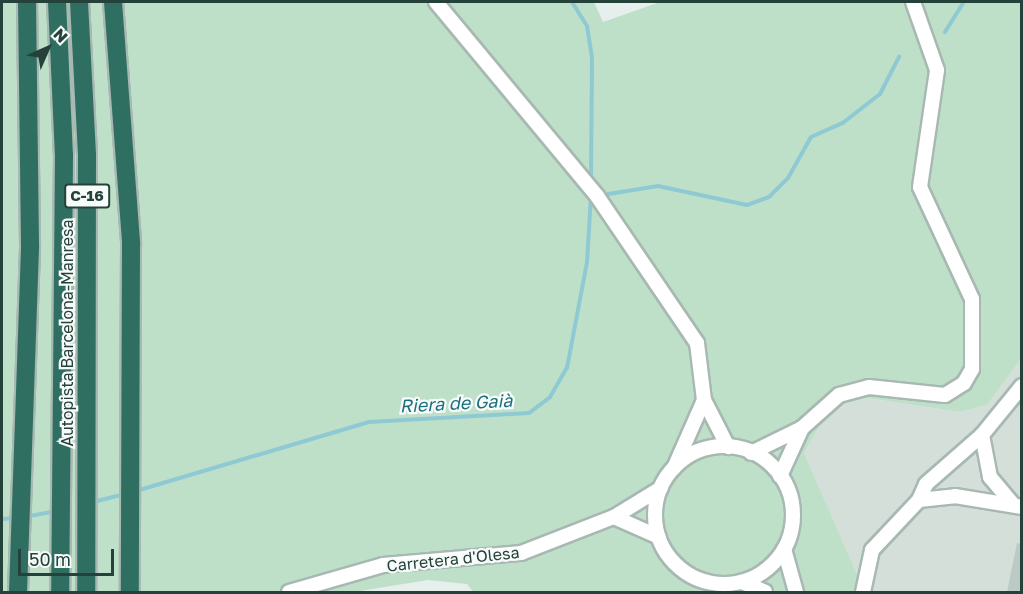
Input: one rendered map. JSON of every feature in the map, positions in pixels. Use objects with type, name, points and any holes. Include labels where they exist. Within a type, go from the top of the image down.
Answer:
[{"type":"highway","points":[[18,592],[30,245],[27,2]]},
{"type":"highway","name":"Autopista Barcelona-Manresa","points":[[57,2],[64,155],[64,390],[60,592]]},
{"type":"highway","name":"Autopista Barcelona-Manresa","points":[[80,2],[88,392],[86,591]]},
{"type":"highway","points":[[113,2],[131,244],[135,390],[130,592]]},
{"type":"street","points":[[436,2],[597,196],[678,311],[700,351],[704,400],[728,447]]},
{"type":"street","points":[[751,453],[802,428],[847,391],[869,387],[945,395],[964,382],[972,369],[972,299],[920,187],[937,70],[913,2]]},
{"type":"street","points":[[863,592],[873,550],[919,500],[926,483],[982,435],[1022,386]]},
{"type":"street","points":[[674,468],[699,451],[728,447],[751,453],[780,476],[793,511],[784,549],[766,570],[742,582],[715,584],[689,575],[669,556],[659,537],[656,509],[661,488],[674,468],[704,400]]},
{"type":"street","points":[[780,476],[802,428]]},
{"type":"street","points":[[982,435],[990,477],[1019,506]]},
{"type":"street","name":"Carretera d'Olesa","points":[[289,592],[383,565],[521,553],[614,516],[661,488]]},
{"type":"street","points":[[919,500],[955,496],[1019,506]]},
{"type":"street","points":[[614,516],[659,537]]},
{"type":"street","points":[[784,549],[796,592]]},
{"type":"street","points":[[742,582],[765,592]]},
{"type":"shaded area","points":[[1021,359],[1021,592],[865,592],[804,453],[819,427],[844,404],[867,398],[960,412],[987,405]]},
{"type":"green space","points":[[2,2],[594,2],[603,22],[660,2],[1021,2],[1021,359],[987,405],[960,412],[867,398],[844,404],[819,427],[804,453],[865,592],[473,592],[467,584],[428,580],[354,592],[2,592]]},
{"type":"building","points":[[1017,543],[1022,544],[1022,592],[1007,592]]},
{"type":"waterway","name":"Riera de Gaià","points":[[572,2],[587,26],[592,59],[591,182]]},
{"type":"waterway","points":[[945,32],[964,2]]},
{"type":"waterway","points":[[602,195],[658,186],[747,205],[769,197],[788,178],[811,137],[844,122],[880,94],[899,57]]},
{"type":"waterway","name":"Riera de Gaià","points":[[136,491],[369,422],[529,413],[550,397],[567,368],[587,262],[591,196]]},
{"type":"waterway","name":"Riera de Gaià","points":[[93,502],[126,494]]},
{"type":"waterway","name":"Riera de Gaià","points":[[25,517],[56,511]]},
{"type":"waterway","name":"Riera de Gaià","points":[[2,519],[15,518]]}]
